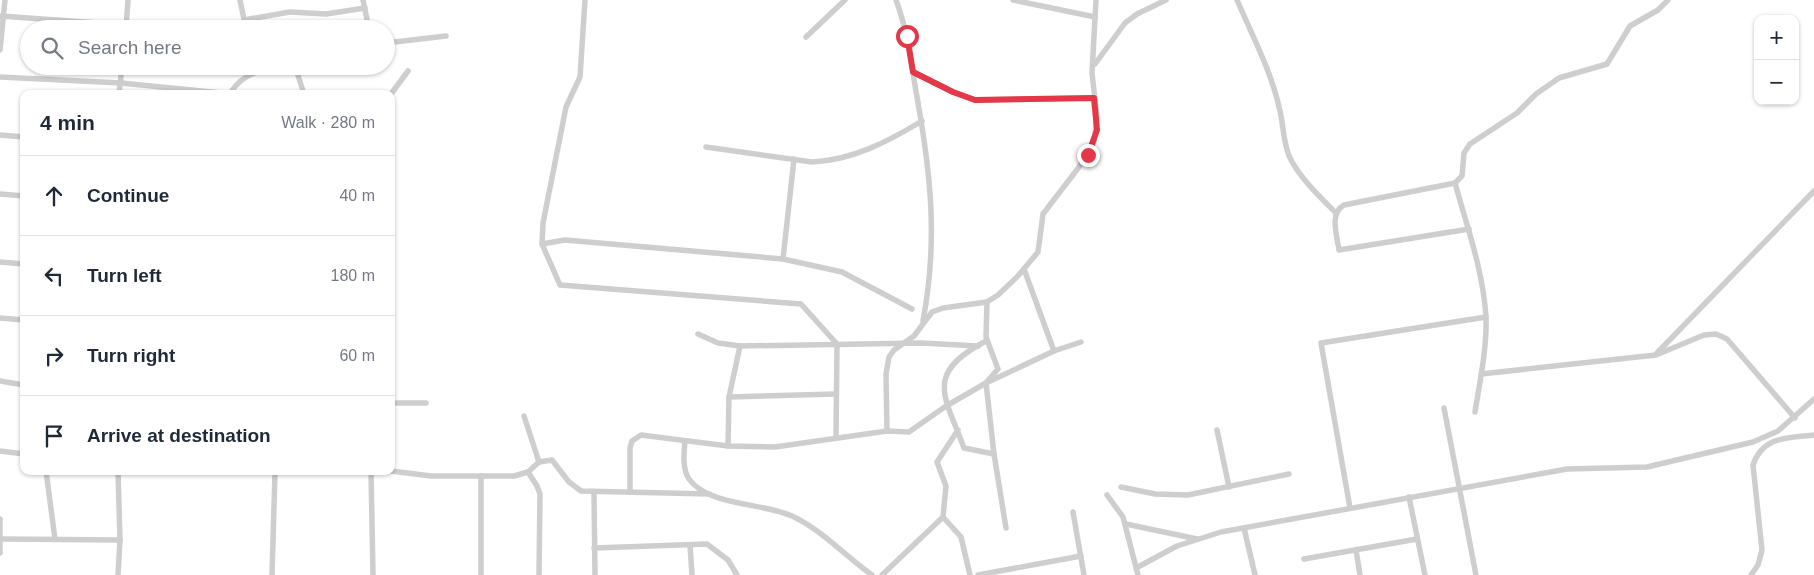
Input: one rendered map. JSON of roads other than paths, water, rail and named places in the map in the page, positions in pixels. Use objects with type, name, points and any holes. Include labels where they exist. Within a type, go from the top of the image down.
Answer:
[{"type":"street","points":[[0,50],[5,0]]},
{"type":"street","points":[[127,20],[128,0]]},
{"type":"street","points":[[240,0],[244,20],[290,12],[326,14],[365,8]]},
{"type":"street","points":[[363,0],[367,20]]},
{"type":"street","points":[[586,0],[580,77],[566,107],[543,223],[542,244],[560,285],[801,304],[837,344],[836,438]]},
{"type":"street","points":[[806,37],[845,0]]},
{"type":"street","points":[[896,0],[907,36],[922,121],[931,192],[930,278],[922,323]]},
{"type":"street","points":[[1013,0],[1095,17]]},
{"type":"street","points":[[887,431],[887,365],[894,350],[914,336],[922,323],[937,310],[987,302],[998,295],[1024,270],[1038,252],[1043,214],[1079,167],[1094,142],[1097,130],[1094,98],[1096,0]]},
{"type":"street","points":[[1094,65],[1125,23],[1137,14],[1166,0]]},
{"type":"street","points":[[1238,0],[1272,85],[1290,158],[1298,172],[1336,213],[1339,250],[1469,229]]},
{"type":"street","points":[[1336,213],[1344,205],[1455,183],[1462,176],[1464,153],[1470,144],[1517,113],[1536,94],[1559,78],[1608,64],[1613,58],[1623,34],[1630,26],[1658,10],[1668,0]]},
{"type":"street","points":[[2,16],[47,20]]},
{"type":"street","points":[[395,42],[446,36]]},
{"type":"street","points":[[394,90],[408,71]]},
{"type":"street","points":[[913,72],[953,92],[975,100],[1094,98]]},
{"type":"street","points":[[120,90],[122,75]]},
{"type":"street","points":[[234,90],[238,82],[246,75]]},
{"type":"street","points":[[297,75],[302,90]]},
{"type":"street","points":[[0,77],[195,90]]},
{"type":"street","points":[[706,147],[794,160],[828,161],[848,157],[891,140],[922,121]]},
{"type":"street","points":[[0,135],[20,137]]},
{"type":"street","points":[[783,259],[794,160]]},
{"type":"street","points":[[1455,183],[1480,269],[1486,318],[1481,374],[1475,412]]},
{"type":"street","points":[[1656,355],[1814,191]]},
{"type":"street","points":[[0,194],[20,196]]},
{"type":"street","points":[[542,244],[565,240],[783,259],[842,272],[912,309]]},
{"type":"street","points":[[0,262],[20,264]]},
{"type":"street","points":[[1024,270],[1054,351]]},
{"type":"street","points":[[987,302],[986,341],[998,369],[986,383],[994,454],[1006,528]]},
{"type":"street","points":[[0,318],[20,320]]},
{"type":"street","points":[[1350,508],[1321,342],[1486,318]]},
{"type":"street","points":[[698,334],[718,343],[740,346],[939,343],[978,346]]},
{"type":"street","points":[[1481,374],[1656,355],[1704,335],[1716,334],[1727,339],[1795,418]]},
{"type":"street","points":[[986,341],[959,360],[946,378],[943,394],[946,406],[958,430],[964,448],[994,454]]},
{"type":"street","points":[[630,492],[630,448],[634,439],[644,435],[728,446],[775,447],[887,431],[902,432],[915,429],[946,406],[986,383],[1054,351],[1082,342]]},
{"type":"street","points":[[728,446],[729,397],[740,346]]},
{"type":"street","points":[[0,381],[20,384]]},
{"type":"street","points":[[729,397],[836,394]]},
{"type":"street","points":[[1136,568],[1177,546],[1197,539],[1244,528],[1567,469],[1646,467],[1754,442],[1778,431],[1795,418],[1814,399]]},
{"type":"street","points":[[395,403],[426,403]]},
{"type":"street","points":[[1444,408],[1476,575]]},
{"type":"street","points":[[524,416],[540,462]]},
{"type":"street","points":[[882,575],[943,518],[946,486],[938,462],[958,430]]},
{"type":"street","points":[[1217,430],[1229,487]]},
{"type":"street","points":[[1751,575],[1758,565],[1762,550],[1754,465],[1758,453],[1764,446],[1784,439],[1814,435]]},
{"type":"street","points":[[685,441],[684,463],[688,478],[709,494]]},
{"type":"street","points":[[0,451],[20,454]]},
{"type":"street","points":[[395,472],[431,476],[514,476],[528,472],[540,462],[552,460],[575,488],[594,492],[709,494],[792,516],[818,531],[872,575]]},
{"type":"street","points":[[528,472],[540,494],[538,575]]},
{"type":"street","points":[[1120,487],[1172,495],[1197,494],[1289,474]]},
{"type":"street","points":[[47,475],[55,539]]},
{"type":"street","points":[[118,475],[120,540],[118,575]]},
{"type":"street","points":[[272,575],[275,475]]},
{"type":"street","points":[[371,475],[373,575]]},
{"type":"street","points":[[481,476],[481,575]]},
{"type":"street","points":[[594,492],[594,575]]},
{"type":"street","points":[[1107,495],[1118,508],[1126,524],[1138,575]]},
{"type":"street","points":[[1410,497],[1425,575]]},
{"type":"street","points":[[1073,512],[1084,575]]},
{"type":"street","points":[[943,518],[961,537],[970,575]]},
{"type":"street","points":[[0,519],[0,553]]},
{"type":"street","points":[[1126,524],[1197,539]]},
{"type":"street","points":[[1244,528],[1255,575]]},
{"type":"street","points":[[1304,559],[1417,539]]},
{"type":"street","points":[[0,540],[120,540]]},
{"type":"street","points":[[594,548],[707,544],[728,560],[737,575]]},
{"type":"street","points":[[690,545],[692,575]]},
{"type":"street","points":[[1356,550],[1360,575]]},
{"type":"street","points":[[978,575],[1081,556]]}]
